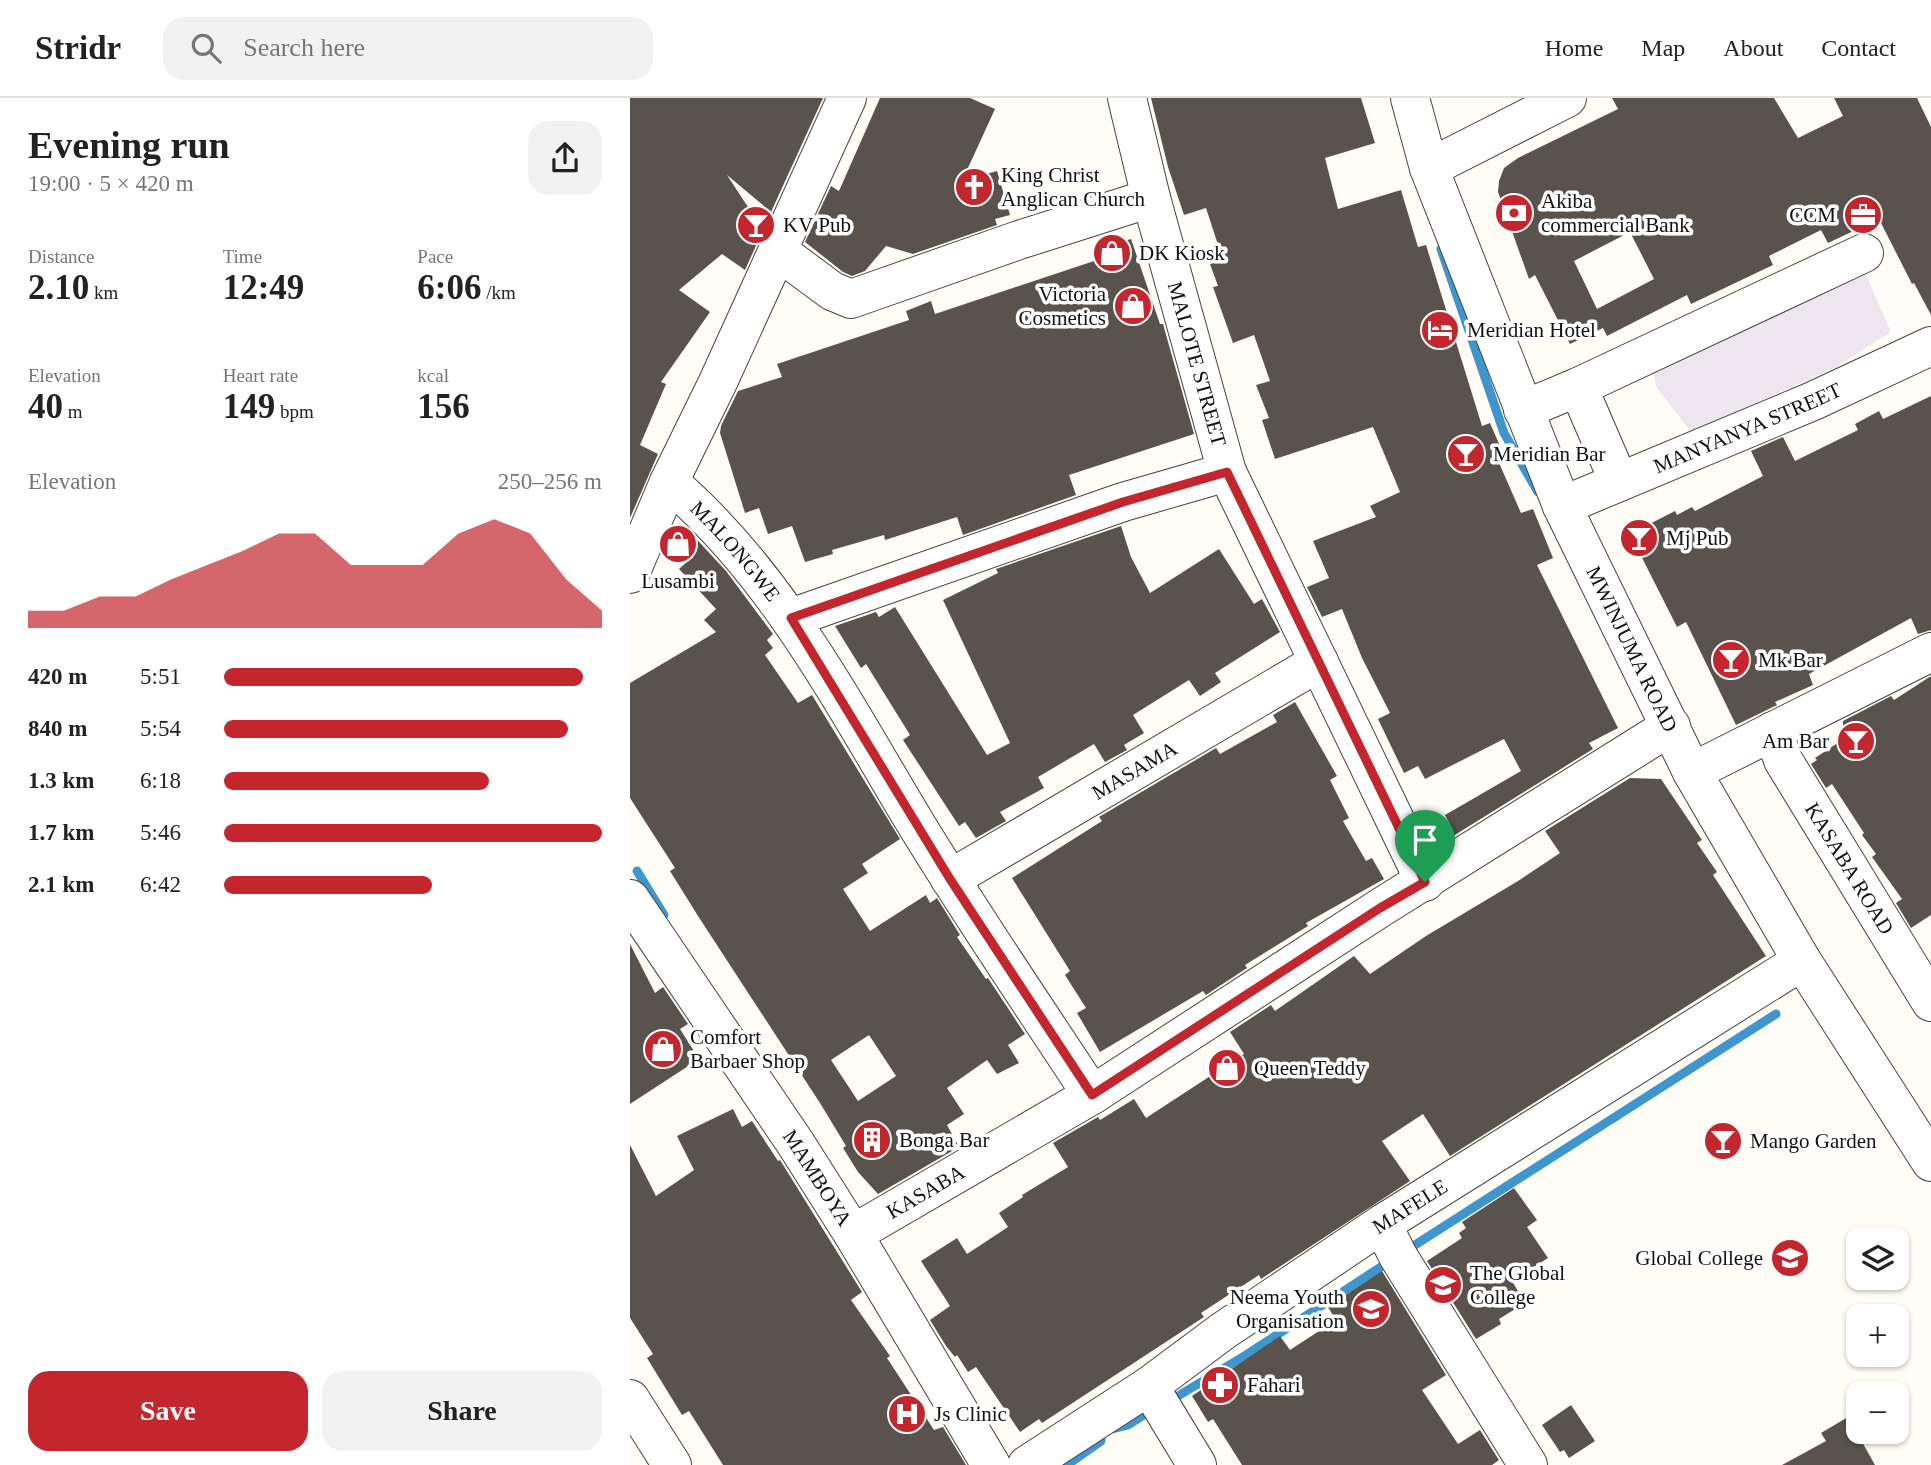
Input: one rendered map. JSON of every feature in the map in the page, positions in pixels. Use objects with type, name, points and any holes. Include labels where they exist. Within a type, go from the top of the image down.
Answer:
[{"type":"street","name":"MALONGWE","points":[[630,574],[669,482],[718,382],[847,98]]},
{"type":"street","name":"MALOTE STREET","points":[[1127,98],[1151,198],[1227,472],[1425,882]]},
{"type":"street","name":"MWINJUMA ROAD","points":[[1410,98],[1429,168],[1562,506],[1692,772],[1802,961],[1931,1162]]},
{"type":"street","points":[[1429,168],[1567,98]]},
{"type":"street","points":[[778,251],[832,291],[850,299],[1151,198]]},
{"type":"street","points":[[1522,410],[1578,387],[1864,253]]},
{"type":"street","name":"MANYANYA STREET","points":[[1562,506],[1813,401],[1931,346]]},
{"type":"street","points":[[1578,387],[1619,482]]},
{"type":"street","points":[[791,618],[1098,510],[1227,472]]},
{"type":"street","name":"MALONGWE","points":[[669,482],[700,508],[748,561],[791,618],[950,879],[1092,1095]]},
{"type":"street","points":[[1692,772],[1931,652]]},
{"type":"street","name":"MASAMA","points":[[950,879],[1319,662]]},
{"type":"street","name":"KASABA","points":[[853,1234],[1092,1095],[1380,908],[1671,726]]},
{"type":"street","name":"KASABA ROAD","points":[[1773,731],[1790,771],[1931,1002]]},
{"type":"street","name":"MAMBOYA","points":[[630,900],[796,1144],[991,1465]]},
{"type":"street","name":"MAFELE","points":[[1027,1465],[1149,1386],[1223,1331],[1382,1224],[1802,961]]},
{"type":"street","points":[[1382,1224],[1398,1256],[1528,1465]]},
{"type":"street","points":[[1149,1386],[1197,1465]]},
{"type":"street","points":[[630,1399],[672,1465]]},
{"type":"shaded area","points":[[1865,273],[1891,332],[1834,368],[1691,432],[1657,388],[1649,359]]},
{"type":"building","points":[[630,98],[823,98],[771,212],[727,175],[763,230],[745,270],[722,254],[679,290],[710,312],[661,382],[666,384],[640,445],[658,454],[630,518]]},
{"type":"building","points":[[880,98],[970,98],[995,109],[962,181],[997,171],[1010,215],[995,219],[997,225],[913,254],[886,246],[865,271],[852,276],[805,242],[831,186],[839,191]]},
{"type":"building","points":[[1151,98],[1361,98],[1375,143],[1325,158],[1338,209],[1401,190],[1418,247],[1426,245],[1482,426],[1490,423],[1503,453],[1496,456],[1521,513],[1533,509],[1553,558],[1537,565],[1618,728],[1589,743],[1593,749],[1442,843],[1436,832],[1450,824],[1445,815],[1521,771],[1504,739],[1425,779],[1418,766],[1404,773],[1378,719],[1390,713],[1362,658],[1342,609],[1322,617],[1307,587],[1329,578],[1313,541],[1376,517],[1370,506],[1400,492],[1373,427],[1275,459],[1262,420],[1269,418],[1256,385],[1270,381],[1254,335],[1233,343],[1213,287],[1218,286],[1210,264],[1223,260],[1206,208],[1184,215],[1168,167]]},
{"type":"building","points":[[1612,98],[1774,98],[1798,138],[1843,116],[1834,98],[1917,98],[1931,127],[1931,315],[1879,219],[1828,243],[1821,230],[1769,256],[1773,265],[1691,304],[1687,295],[1607,336],[1603,328],[1570,344],[1535,275],[1529,279],[1498,192],[1499,181],[1504,168],[1518,158],[1618,109]],"holes":[[[1630,232],[1654,279],[1597,309],[1574,261]]]},
{"type":"building","points":[[1131,239],[1160,324],[1163,324],[1194,434],[1069,475],[1076,495],[963,535],[957,517],[885,540],[884,535],[832,550],[833,554],[805,562],[792,526],[768,534],[759,508],[745,513],[720,433],[738,391],[782,377],[777,364],[909,320],[906,311],[931,301],[935,314],[1106,257],[1103,248]]},
{"type":"building","points":[[1931,396],[1931,630],[1918,634],[1911,618],[1809,674],[1813,685],[1775,702],[1777,705],[1736,725],[1686,622],[1677,627],[1630,534],[1675,511],[1677,515],[1692,507],[1695,511],[1763,476],[1751,451],[1783,437],[1795,461],[1858,430],[1855,424],[1879,411],[1883,419]]},
{"type":"building","points":[[1121,526],[1131,557],[1150,593],[1219,549],[1254,604],[1262,599],[1280,632],[1215,673],[1221,682],[1200,696],[1189,680],[1133,715],[1144,733],[1124,745],[1127,750],[1105,762],[1094,744],[1038,777],[1044,788],[1000,812],[1006,821],[976,838],[965,822],[959,826],[903,740],[910,735],[866,664],[861,668],[835,626],[876,612],[879,617],[895,607],[987,755],[1010,743],[943,600],[998,573],[996,569]]},
{"type":"building","points":[[689,531],[726,571],[773,634],[767,640],[773,648],[765,655],[798,703],[812,695],[900,839],[862,864],[868,873],[843,889],[870,931],[926,895],[930,903],[937,898],[960,935],[957,937],[1025,1034],[1008,1045],[1019,1063],[997,1074],[987,1060],[947,1088],[964,1114],[947,1125],[959,1147],[878,1194],[858,1172],[820,1103],[670,871],[675,868],[630,798],[630,683],[716,632],[704,620],[716,609],[679,569],[688,561],[674,542]],"holes":[[[869,1035],[896,1076],[858,1101],[831,1060]]]},
{"type":"building","points":[[1931,676],[1931,915],[1911,928],[1896,903],[1902,899],[1872,857],[1876,854],[1862,835],[1864,833],[1832,784],[1826,788],[1811,764],[1817,760],[1815,758],[1848,736],[1843,728],[1843,721],[1891,696],[1894,700]]},
{"type":"building","points":[[1295,702],[1337,776],[1330,780],[1349,818],[1343,821],[1366,861],[1372,858],[1384,879],[1306,923],[1308,926],[1245,965],[1247,968],[1206,995],[1203,991],[1100,1052],[1077,1013],[1086,1008],[1065,975],[1070,971],[1012,878],[1102,821],[1099,817],[1216,748],[1220,754],[1277,722],[1273,715]]},
{"type":"building","points":[[1630,778],[1661,779],[1702,840],[1697,843],[1717,872],[1713,875],[1766,956],[1450,1156],[1423,1114],[1382,1141],[1410,1181],[1261,1279],[1259,1275],[1201,1313],[1204,1317],[1042,1423],[1039,1419],[1020,1432],[976,1367],[968,1372],[957,1355],[955,1357],[946,1346],[930,1320],[950,1306],[921,1261],[957,1238],[967,1254],[1008,1227],[999,1213],[1023,1197],[1022,1195],[1068,1167],[1053,1143],[1098,1117],[1100,1120],[1134,1099],[1146,1118],[1244,1054],[1230,1032],[1271,1005],[1275,1011],[1354,956],[1370,974],[1426,936],[1518,881],[1560,853],[1545,831]]},
{"type":"building","points":[[630,944],[655,993],[663,987],[688,1024],[680,1029],[699,1059],[630,1104]]},
{"type":"building","points":[[733,1109],[742,1127],[752,1121],[778,1161],[780,1160],[862,1292],[851,1300],[890,1356],[887,1358],[934,1430],[943,1427],[966,1465],[723,1465],[689,1411],[682,1415],[647,1358],[653,1354],[630,1318],[630,1145],[656,1196],[694,1170],[677,1136]]},
{"type":"building","points":[[1514,1188],[1537,1220],[1527,1227],[1548,1258],[1512,1281],[1525,1303],[1499,1319],[1501,1324],[1476,1339],[1427,1261],[1462,1238],[1459,1233],[1466,1228],[1462,1222]]},
{"type":"building","points":[[1382,1271],[1446,1375],[1422,1390],[1458,1444],[1480,1430],[1499,1460],[1492,1465],[1242,1465],[1213,1419],[1208,1422],[1192,1396],[1280,1336],[1290,1350],[1336,1320],[1328,1307]]},
{"type":"building","points":[[1571,1405],[1595,1441],[1569,1458],[1564,1450],[1560,1452],[1542,1425]]},
{"type":"building","points":[[1846,1418],[1846,1444],[1863,1444],[1875,1465],[1782,1465],[1826,1441],[1821,1433]]},
{"type":"waterway","points":[[1441,249],[1504,433],[1538,492]]},
{"type":"waterway","points":[[637,871],[664,915]]},
{"type":"waterway","points":[[1404,1252],[1776,1014]]},
{"type":"waterway","points":[[1168,1402],[1246,1355],[1390,1261]]},
{"type":"waterway","points":[[1067,1465],[1101,1441],[1101,1435],[1108,1430],[1128,1425],[1153,1409]]},
{"type":"place","name":"King Christ Anglican Church","points":[[974,187]]},
{"type":"place","name":"Akiba commercial Bank","points":[[1514,213]]},
{"type":"place","name":"CCM","points":[[1863,215]]},
{"type":"place","name":"KV Pub","points":[[756,225]]},
{"type":"place","name":"DK Kiosk","points":[[1112,253]]},
{"type":"place","name":"Victoria Cosmetics","points":[[1133,306]]},
{"type":"place","name":"Meridian Hotel","points":[[1440,330]]},
{"type":"place","name":"Meridian Bar","points":[[1466,454]]},
{"type":"place","name":"Mj Pub","points":[[1639,538]]},
{"type":"place","name":"Lusambi","points":[[678,544]]},
{"type":"place","name":"Mk Bar","points":[[1731,660]]},
{"type":"place","name":"Am Bar","points":[[1856,741]]},
{"type":"place","name":"Comfort Barbaer Shop","points":[[663,1049]]},
{"type":"place","name":"Queen Teddy","points":[[1227,1068]]},
{"type":"place","name":"Bonga Bar","points":[[872,1140]]},
{"type":"place","name":"Mango Garden","points":[[1723,1141]]},
{"type":"place","name":"Global College","points":[[1790,1258]]},
{"type":"place","name":"The Global College","points":[[1443,1285]]},
{"type":"place","name":"Neema Youth Organisation","points":[[1371,1309]]},
{"type":"place","name":"Fahari","points":[[1220,1385]]},
{"type":"place","name":"Js Clinic","points":[[907,1414]]},
{"type":"route","points":[[1227,472],[1425,882],[1380,908],[1092,1095],[950,879],[791,618],[999,543],[1123,502],[1227,472]]}]
